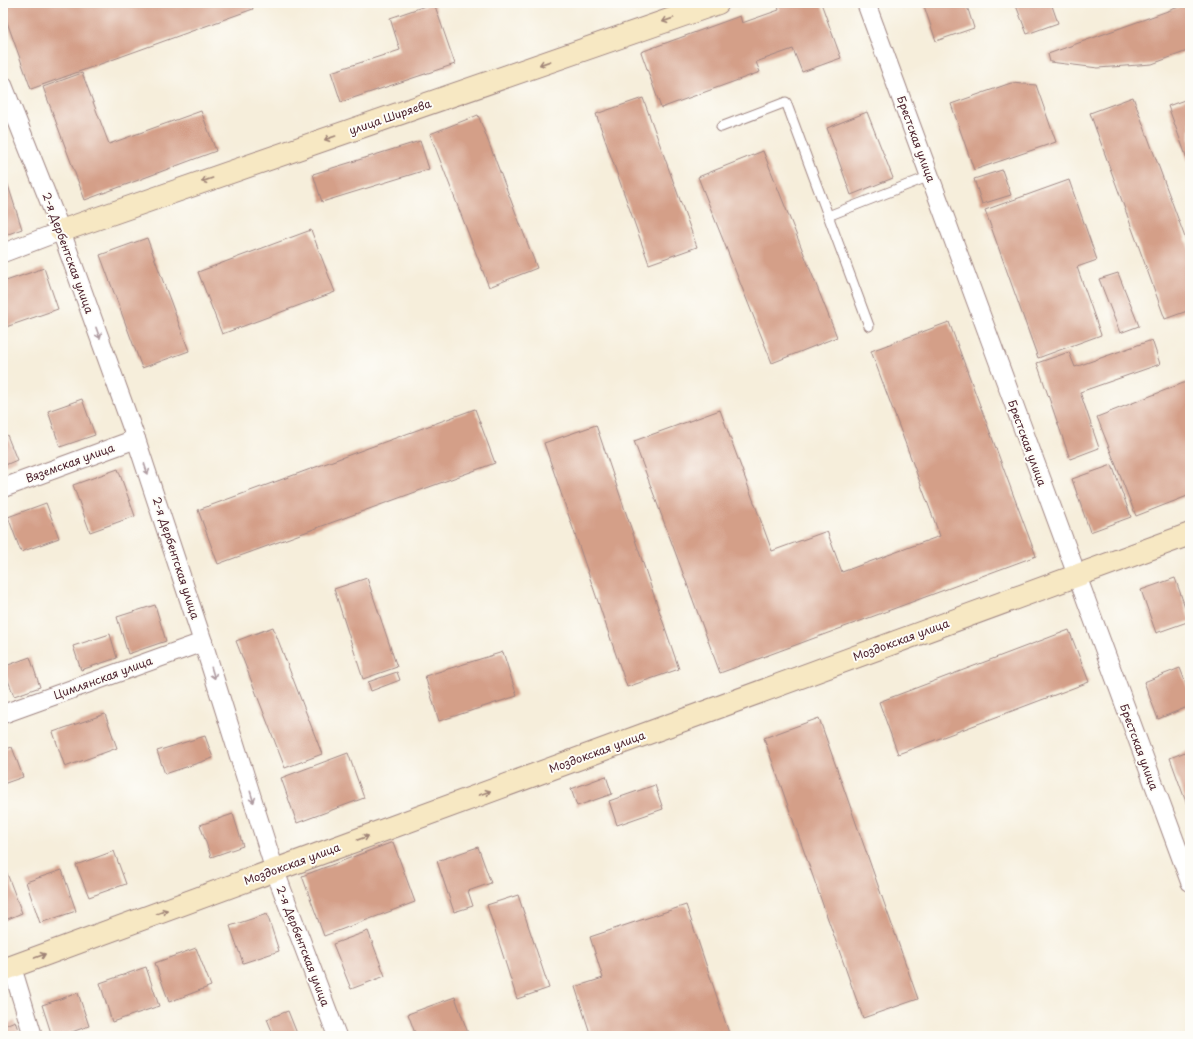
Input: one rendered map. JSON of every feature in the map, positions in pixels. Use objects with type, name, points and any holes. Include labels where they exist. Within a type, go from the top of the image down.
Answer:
[{"type":"main road","name":"улица Ширяева","points":[[61,231],[718,3]]},
{"type":"main road","name":"Моздокская улица","points":[[7,968],[1190,534]]},
{"type":"street","name":"Брестская улица","points":[[866,3],[1190,882]]},
{"type":"street","name":"2-я Дербентская улица","points":[[3,84],[61,231],[136,439],[203,642],[275,870],[337,1036]]},
{"type":"street","points":[[3,252],[61,231]]},
{"type":"street","name":"Вяземская улица","points":[[3,488],[136,439]]},
{"type":"street","name":"Цимлянская улица","points":[[3,714],[203,642]]},
{"type":"street","points":[[7,968],[33,1036]]},
{"type":"lane","points":[[721,127],[786,102],[869,326]]},
{"type":"lane","points":[[828,216],[930,176]]},
{"type":"building","points":[[3,3],[251,3],[253,9],[31,89],[3,11]]},
{"type":"building","points":[[434,3],[455,64],[341,102],[331,72],[400,50],[390,18]]},
{"type":"building","points":[[777,3],[821,3],[841,58],[802,72],[793,49],[756,62],[760,72],[661,108],[641,52],[740,16],[742,23],[779,10]]},
{"type":"building","points":[[923,3],[966,3],[974,28],[936,41]]},
{"type":"building","points":[[1015,3],[1051,3],[1058,23],[1027,34]]},
{"type":"building","points":[[1190,3],[1190,50],[1152,64],[1098,68],[1050,62],[1048,54]]},
{"type":"building","points":[[82,73],[109,144],[201,111],[216,151],[85,200],[43,87]]},
{"type":"building","points":[[1011,83],[1036,85],[1056,142],[974,170],[951,104]]},
{"type":"building","points":[[1133,97],[1190,251],[1190,310],[1165,319],[1090,113]]},
{"type":"building","points":[[643,98],[697,247],[649,264],[596,114]]},
{"type":"building","points":[[1190,98],[1190,167],[1168,106]]},
{"type":"building","points":[[867,112],[893,178],[851,195],[827,128]]},
{"type":"building","points":[[478,115],[537,268],[489,287],[430,134]]},
{"type":"building","points":[[420,141],[429,169],[322,202],[313,174]]},
{"type":"building","points":[[763,151],[837,337],[772,363],[698,177]]},
{"type":"building","points":[[1002,170],[1011,195],[982,204],[974,179]]},
{"type":"building","points":[[1069,180],[1097,260],[1077,267],[1101,335],[1038,358],[985,210]]},
{"type":"building","points":[[7,182],[22,229],[3,236],[3,184]]},
{"type":"building","points":[[311,230],[335,292],[222,334],[198,272]]},
{"type":"building","points":[[147,238],[189,351],[142,368],[100,255]]},
{"type":"building","points":[[44,268],[58,309],[3,328],[3,282]]},
{"type":"building","points":[[1118,273],[1139,326],[1120,333],[1099,279]]},
{"type":"building","points":[[949,322],[1036,556],[720,673],[634,441],[720,410],[772,551],[827,531],[842,572],[940,536],[871,351]]},
{"type":"building","points":[[1152,340],[1160,364],[1080,392],[1099,448],[1070,459],[1037,363],[1069,352],[1075,367]]},
{"type":"building","points":[[1186,382],[1190,393],[1190,495],[1136,516],[1097,417]]},
{"type":"building","points":[[82,399],[95,435],[60,447],[48,411]]},
{"type":"building","points":[[475,409],[495,463],[218,564],[198,510]]},
{"type":"building","points":[[596,425],[679,669],[627,687],[544,443]]},
{"type":"building","points":[[7,435],[17,460],[3,466],[3,436]]},
{"type":"building","points":[[1112,465],[1131,517],[1090,532],[1072,479]]},
{"type":"building","points":[[118,469],[135,516],[90,532],[73,485]]},
{"type":"building","points":[[46,503],[59,538],[21,552],[8,517]]},
{"type":"building","points":[[367,578],[397,667],[363,679],[334,589]]},
{"type":"building","points":[[1175,578],[1190,621],[1156,633],[1141,590]]},
{"type":"building","points":[[155,605],[166,641],[128,654],[117,617]]},
{"type":"building","points":[[273,627],[322,754],[285,768],[236,641]]},
{"type":"building","points":[[1069,630],[1089,682],[898,754],[879,702]]},
{"type":"building","points":[[110,634],[117,658],[81,670],[73,646]]},
{"type":"building","points":[[503,652],[517,696],[439,721],[425,676]]},
{"type":"building","points":[[30,657],[40,687],[14,696],[3,667]]},
{"type":"building","points":[[1180,668],[1190,694],[1190,706],[1158,719],[1144,682]]},
{"type":"building","points":[[397,672],[400,680],[371,691],[368,682]]},
{"type":"building","points":[[105,714],[117,748],[65,767],[53,732]]},
{"type":"building","points":[[819,718],[918,999],[863,1018],[764,738]]},
{"type":"building","points":[[205,736],[213,758],[165,774],[157,751]]},
{"type":"building","points":[[12,747],[23,777],[3,784],[3,750]]},
{"type":"building","points":[[1190,750],[1190,804],[1187,805],[1170,758]]},
{"type":"building","points":[[348,753],[364,798],[297,823],[281,778]]},
{"type":"building","points":[[606,776],[612,794],[577,806],[571,789]]},
{"type":"building","points":[[655,785],[663,809],[617,825],[609,801]]},
{"type":"building","points":[[233,814],[243,846],[211,857],[200,825]]},
{"type":"building","points":[[393,842],[415,902],[324,936],[302,876]]},
{"type":"building","points":[[478,847],[491,883],[468,891],[473,906],[454,912],[437,861]]},
{"type":"building","points":[[114,851],[126,884],[89,897],[76,865]]},
{"type":"building","points":[[3,863],[22,913],[3,921]]},
{"type":"building","points":[[62,870],[76,911],[40,923],[26,882]]},
{"type":"building","points":[[518,895],[549,988],[517,999],[487,905]]},
{"type":"building","points":[[686,905],[730,1036],[591,1036],[575,987],[603,978],[590,937]]},
{"type":"building","points":[[267,914],[279,951],[243,963],[230,926]]},
{"type":"building","points":[[368,931],[385,976],[351,989],[333,944]]},
{"type":"building","points":[[196,948],[211,986],[169,1002],[155,963]]},
{"type":"building","points":[[146,967],[159,1006],[112,1022],[100,983]]},
{"type":"building","points":[[78,993],[89,1026],[60,1036],[52,1036],[42,1005]]},
{"type":"building","points":[[455,997],[469,1036],[416,1036],[408,1014]]},
{"type":"building","points":[[288,1011],[298,1036],[274,1036],[267,1019]]},
{"type":"building","points":[[15,1021],[20,1036],[3,1036],[3,1026]]}]
